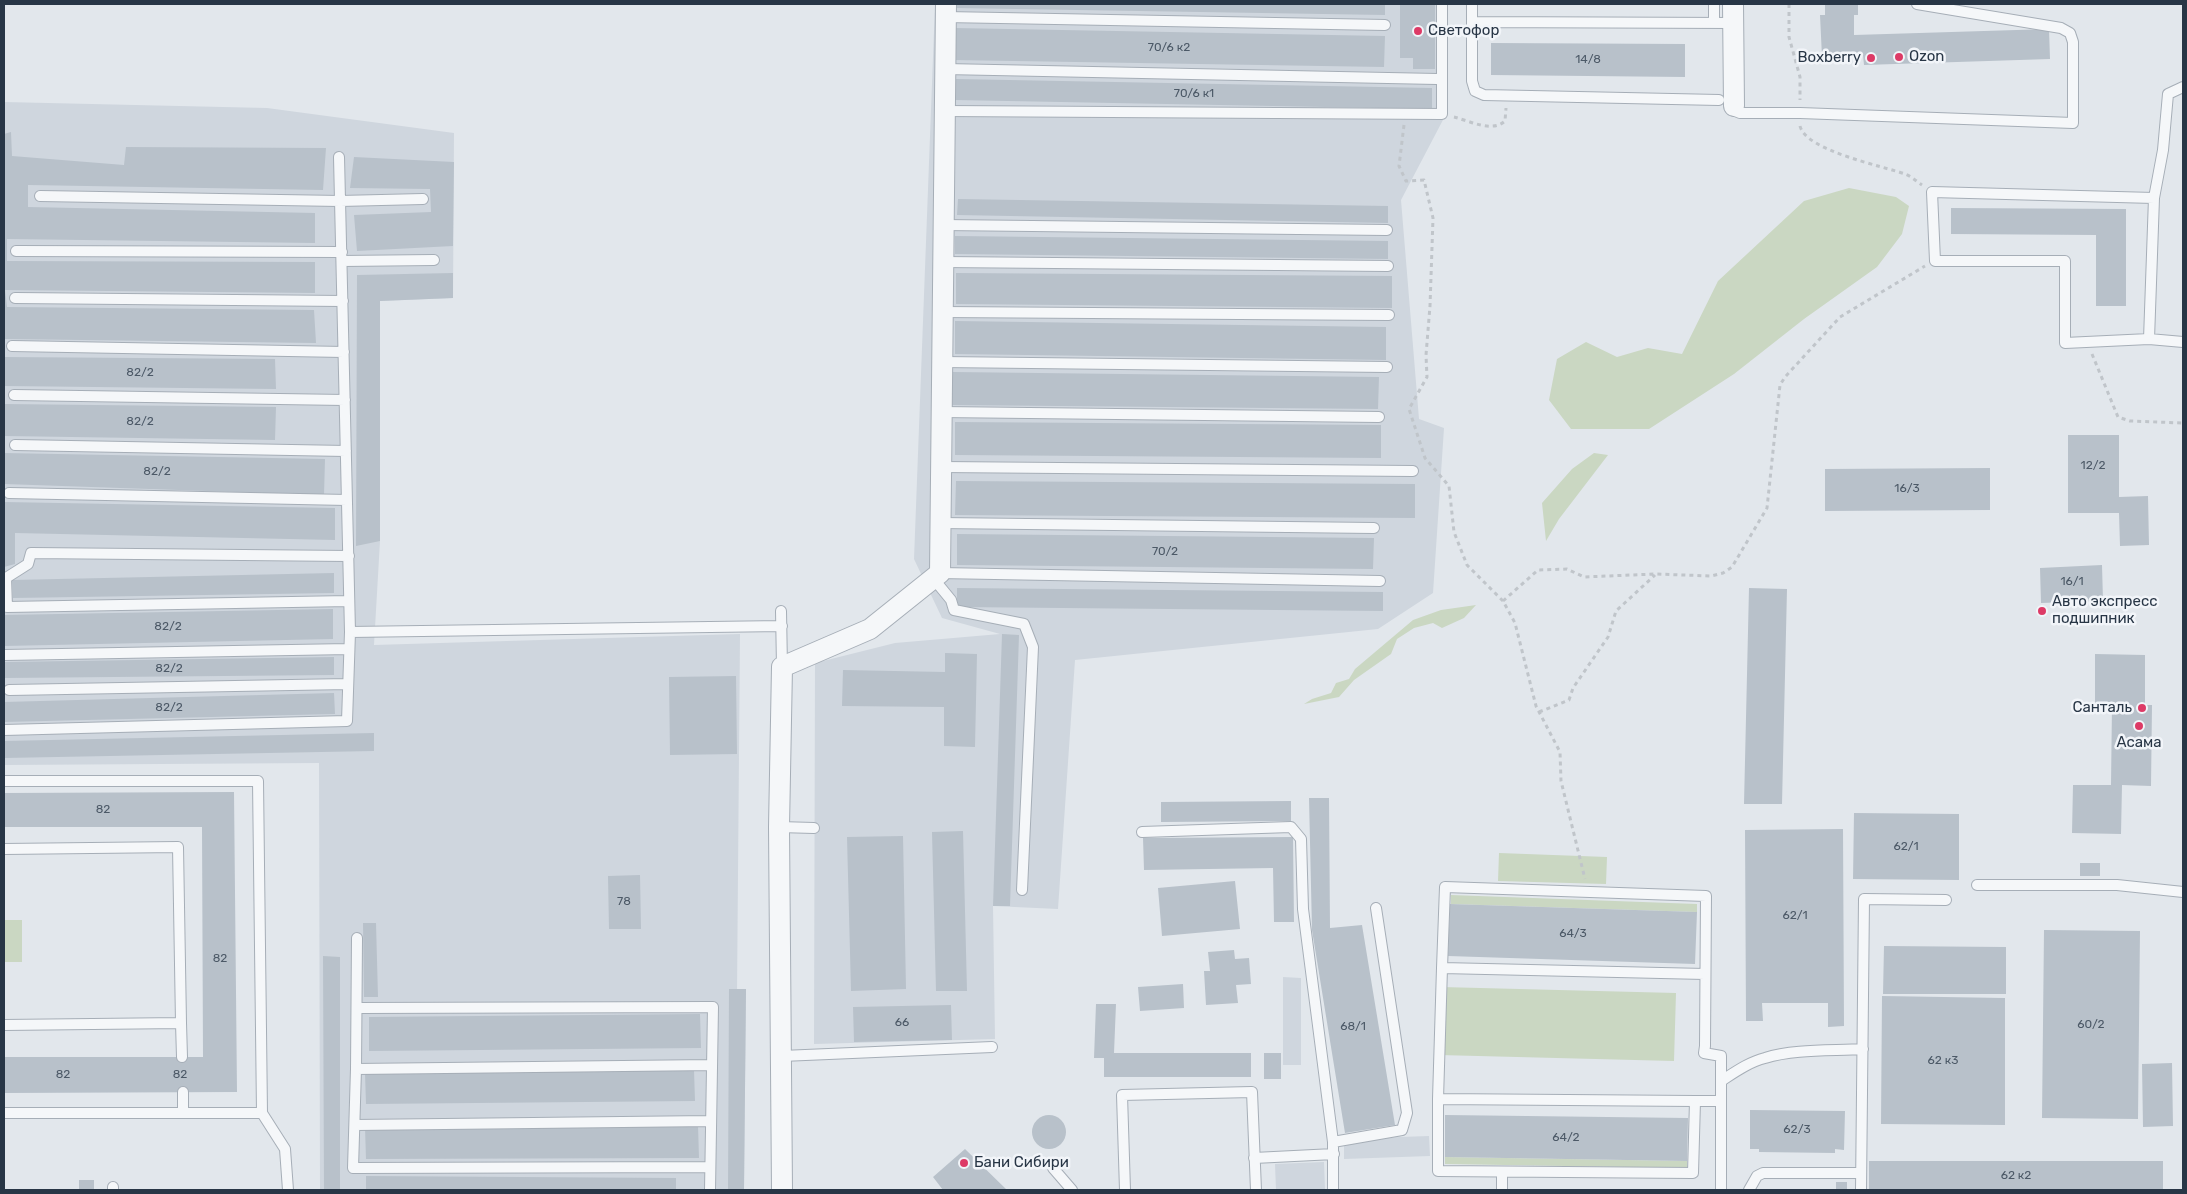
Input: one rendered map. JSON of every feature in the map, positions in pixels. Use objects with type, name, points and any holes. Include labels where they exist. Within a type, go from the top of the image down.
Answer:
[{"type":"street","points":[[782,1190],[779,827],[782,667],[870,629],[936,576],[940,523],[941,468],[946,10]]},
{"type":"street","points":[[1726,103],[1727,17]]},
{"type":"lane","points":[[945,111],[1442,114],[1442,4]]},
{"type":"lane","points":[[1472,4],[1472,81],[1475,91],[1484,96],[1726,103],[1735,111],[1740,112],[2072,123],[2073,42],[2070,33],[2061,28],[1917,4]]},
{"type":"lane","points":[[1714,4],[1727,17]]},
{"type":"lane","points":[[946,10],[1385,25]]},
{"type":"lane","points":[[1472,22],[1727,17]]},
{"type":"lane","points":[[945,69],[1437,79]]},
{"type":"lane","points":[[2149,339],[2154,198],[2163,150],[2168,94],[2183,87]]},
{"type":"lane","points":[[4,730],[347,721],[350,632],[340,157]]},
{"type":"lane","points":[[2154,198],[1932,192],[1935,261],[2065,261],[2065,343],[2149,339],[2183,342]]},
{"type":"lane","points":[[40,196],[340,201],[423,199]]},
{"type":"lane","points":[[943,225],[1387,230]]},
{"type":"lane","points":[[16,251],[434,260]]},
{"type":"lane","points":[[943,262],[1388,266]]},
{"type":"lane","points":[[15,298],[343,301]]},
{"type":"lane","points":[[942,312],[1389,315]]},
{"type":"lane","points":[[12,346],[344,352]]},
{"type":"lane","points":[[942,362],[1387,368]]},
{"type":"lane","points":[[14,395],[345,400]]},
{"type":"lane","points":[[941,412],[1379,417]]},
{"type":"lane","points":[[14,444],[346,451]]},
{"type":"lane","points":[[941,468],[1413,471]]},
{"type":"lane","points":[[8,493],[347,500]]},
{"type":"lane","points":[[940,523],[1374,528]]},
{"type":"lane","points":[[349,556],[31,553],[28,564],[6,578],[7,606],[349,601]]},
{"type":"lane","points":[[936,576],[1380,581]]},
{"type":"lane","points":[[936,576],[951,600],[954,610],[1024,624],[1033,647],[1022,890]]},
{"type":"lane","points":[[781,611],[782,667]]},
{"type":"lane","points":[[350,632],[782,626]]},
{"type":"lane","points":[[4,655],[349,649]]},
{"type":"lane","points":[[9,690],[348,684]]},
{"type":"lane","points":[[4,781],[258,781],[262,1113],[285,1149],[288,1190]]},
{"type":"lane","points":[[779,827],[814,828]]},
{"type":"lane","points":[[1142,832],[1291,827],[1301,839],[1303,909],[1333,1142],[1333,1190]]},
{"type":"lane","points":[[4,849],[178,847],[182,1057]]},
{"type":"lane","points":[[1977,885],[2117,885],[2183,892]]},
{"type":"lane","points":[[1695,1101],[1693,1174],[1438,1171],[1438,1099],[1445,887],[1706,896],[1704,1053],[1721,1056],[1721,1190]]},
{"type":"lane","points":[[1861,1190],[1864,899],[1946,900]]},
{"type":"lane","points":[[1333,1142],[1402,1130],[1407,1113],[1376,908]]},
{"type":"lane","points":[[357,938],[353,1168],[710,1168]]},
{"type":"lane","points":[[1442,968],[1705,974]]},
{"type":"lane","points":[[357,1008],[713,1007],[710,1190]]},
{"type":"lane","points":[[4,1025],[181,1023]]},
{"type":"lane","points":[[782,1056],[992,1047]]},
{"type":"lane","points":[[1721,1081],[1742,1067],[1782,1054],[1862,1049]]},
{"type":"lane","points":[[356,1069],[712,1065]]},
{"type":"lane","points":[[183,1092],[183,1113]]},
{"type":"lane","points":[[1125,1190],[1122,1095],[1252,1092],[1256,1190]]},
{"type":"lane","points":[[1438,1099],[1721,1101]]},
{"type":"lane","points":[[4,1113],[262,1113]]},
{"type":"lane","points":[[355,1125],[712,1121]]},
{"type":"lane","points":[[1254,1158],[1334,1154]]},
{"type":"lane","points":[[1053,1168],[1072,1190]]},
{"type":"lane","points":[[1502,1172],[1502,1190]]},
{"type":"lane","points":[[1749,1190],[1757,1176],[1763,1173],[1861,1174]]},
{"type":"path","points":[[1442,114],[1491,127],[1500,125],[1505,121],[1505,96]]},
{"type":"path","points":[[1407,113],[1400,148],[1399,166],[1406,180],[1424,180],[1433,218],[1430,306],[1426,354],[1427,377],[1409,409],[1425,458],[1449,486],[1454,532],[1467,565],[1503,601],[1515,624],[1539,712],[1560,752],[1561,781],[1588,892]]},
{"type":"path","points":[[1503,601],[1538,570],[1567,569],[1584,576],[1656,574],[1711,576],[1723,573],[1732,567],[1767,508],[1780,385],[1785,377],[1840,317],[1935,261]]},
{"type":"path","points":[[2087,342],[2118,416],[2130,421],[2183,423]]},
{"type":"path","points":[[1539,712],[1569,700],[1573,688],[1608,637],[1616,611],[1656,574]]},
{"type":"shaded area","points":[[935,4],[1447,4],[1448,78],[1444,118],[1401,200],[1419,419],[1444,428],[1433,593],[1378,629],[1075,660],[1058,909],[993,906],[995,1039],[814,1044],[815,663],[895,643],[1000,634],[942,618],[914,559]]},
{"type":"shaded area","points":[[4,102],[267,108],[454,133],[453,298],[380,301],[380,541],[374,645],[740,634],[737,993],[746,989],[744,1190],[320,1190],[319,763],[4,765]]},
{"type":"shaded area","points":[[1283,977],[1301,978],[1301,1065],[1283,1065]]},
{"type":"shaded area","points":[[1429,1136],[1430,1156],[1344,1159],[1344,1139]]},
{"type":"shaded area","points":[[1324,1162],[1325,1190],[1276,1190],[1275,1164]]},
{"type":"green space","points":[[1849,188],[1896,197],[1909,206],[1902,234],[1877,267],[1804,319],[1734,374],[1649,429],[1571,429],[1549,400],[1557,359],[1586,342],[1617,357],[1648,348],[1682,354],[1718,281],[1804,201]]},
{"type":"green space","points":[[1594,453],[1608,455],[1559,519],[1546,541],[1542,503],[1572,469]]},
{"type":"green space","points":[[1476,605],[1464,618],[1442,628],[1433,623],[1414,628],[1397,639],[1391,654],[1354,680],[1339,697],[1304,704],[1312,699],[1331,693],[1336,683],[1349,679],[1355,669],[1413,620],[1441,610]]},
{"type":"green space","points":[[1499,853],[1607,857],[1606,884],[1498,881]]},
{"type":"green space","points":[[1451,895],[1697,904],[1697,912],[1451,904]]},
{"type":"green space","points":[[4,920],[22,920],[22,962],[4,962]]},
{"type":"green space","points":[[1441,987],[1676,993],[1674,1061],[1439,1055]]},
{"type":"green space","points":[[1445,1157],[1687,1161],[1687,1168],[1445,1164]]},
{"type":"building","points":[[954,4],[1385,4],[1385,15],[954,8]]},
{"type":"building","name":"Светофор","points":[[1400,4],[1435,4],[1435,69],[1413,69],[1413,58],[1400,58]]},
{"type":"building","points":[[1825,4],[1858,4],[1858,15],[1854,15],[1854,35],[2049,29],[2050,59],[1864,65],[1863,55],[1822,57],[1820,15],[1825,15]]},
{"type":"building","points":[[954,28],[1385,36],[1384,67],[953,60]]},
{"type":"building","points":[[1491,43],[1685,44],[1685,77],[1491,75]]},
{"type":"building","points":[[956,79],[1432,88],[1432,109],[955,100]]},
{"type":"building","points":[[11,132],[12,156],[124,165],[126,147],[326,148],[323,190],[28,185],[28,207],[315,213],[315,243],[7,239],[7,261],[315,262],[315,293],[5,290],[7,307],[314,310],[316,343],[4,339],[4,134]]},
{"type":"building","points":[[354,157],[454,162],[453,246],[357,251],[354,215],[431,212],[430,189],[350,188]]},
{"type":"building","points":[[958,199],[1388,206],[1388,223],[957,215]]},
{"type":"building","points":[[1951,208],[2126,209],[2126,306],[2096,306],[2096,235],[1951,234]]},
{"type":"building","points":[[955,236],[1388,241],[1388,259],[955,254]]},
{"type":"building","points":[[453,273],[453,298],[380,301],[380,541],[356,546],[357,275]]},
{"type":"building","points":[[956,273],[1392,276],[1392,308],[956,304]]},
{"type":"building","points":[[955,321],[1386,327],[1386,360],[955,354]]},
{"type":"building","points":[[4,357],[275,359],[276,389],[4,386]]},
{"type":"building","points":[[953,372],[1379,377],[1378,409],[952,405]]},
{"type":"building","points":[[4,404],[276,407],[275,440],[4,436]]},
{"type":"building","points":[[955,422],[1381,425],[1381,458],[955,455]]},
{"type":"building","points":[[2068,435],[2119,435],[2119,497],[2148,496],[2149,545],[2120,546],[2119,513],[2068,513]]},
{"type":"building","points":[[4,453],[325,459],[324,495],[4,484]]},
{"type":"building","points":[[1990,468],[1990,510],[1825,511],[1825,469]]},
{"type":"building","points":[[956,481],[1415,484],[1415,518],[955,515]]},
{"type":"building","points":[[4,502],[335,508],[335,540],[15,533],[15,564],[4,567]]},
{"type":"building","points":[[957,534],[1374,538],[1373,569],[957,565]]},
{"type":"building","points":[[2102,565],[2103,601],[2041,603],[2040,568]]},
{"type":"building","points":[[334,573],[334,593],[13,598],[12,580]]},
{"type":"building","points":[[957,588],[1383,592],[1383,611],[957,607]]},
{"type":"building","points":[[1749,588],[1787,589],[1782,804],[1744,804]]},
{"type":"building","points":[[333,609],[333,639],[4,646],[4,615]]},
{"type":"building","points":[[1002,634],[1019,635],[1010,906],[993,906]]},
{"type":"building","points":[[945,653],[977,654],[975,747],[944,746],[944,707],[842,706],[843,670],[945,672]]},
{"type":"building","points":[[2095,654],[2145,655],[2145,705],[2152,705],[2151,786],[2122,785],[2121,834],[2072,833],[2073,785],[2111,785],[2112,705],[2095,704]]},
{"type":"building","points":[[334,657],[334,675],[4,678],[4,662]]},
{"type":"building","points":[[736,676],[737,754],[670,755],[669,677]]},
{"type":"building","points":[[334,693],[335,714],[4,722],[4,702]]},
{"type":"building","points":[[374,733],[374,751],[4,758],[4,741]]},
{"type":"building","points":[[234,792],[237,1092],[4,1093],[4,1057],[203,1057],[202,827],[4,827],[4,793]]},
{"type":"building","points":[[1309,798],[1329,798],[1330,928],[1362,925],[1395,1125],[1345,1133],[1312,930]]},
{"type":"building","points":[[1291,801],[1291,821],[1161,822],[1161,802]]},
{"type":"building","points":[[1854,813],[1959,814],[1959,880],[1853,879]]},
{"type":"building","points":[[1843,829],[1844,1026],[1828,1027],[1828,1003],[1762,1003],[1763,1021],[1746,1021],[1745,830]]},
{"type":"building","points":[[963,831],[967,991],[936,991],[932,832]]},
{"type":"building","points":[[903,836],[906,989],[851,991],[847,837]]},
{"type":"building","points":[[1293,837],[1294,922],[1274,922],[1273,868],[1144,870],[1143,838]]},
{"type":"building","points":[[2080,863],[2100,863],[2100,876],[2080,876]]},
{"type":"building","points":[[640,875],[641,929],[609,929],[608,876]]},
{"type":"building","points":[[1235,881],[1240,929],[1162,936],[1158,888]]},
{"type":"building","points":[[1450,904],[1697,912],[1695,964],[1448,956]]},
{"type":"building","points":[[363,923],[376,923],[378,997],[364,997]]},
{"type":"building","points":[[2044,930],[2140,931],[2138,1119],[2042,1118]]},
{"type":"building","points":[[1884,946],[2006,947],[2006,994],[1883,994]]},
{"type":"building","points":[[1234,950],[1235,959],[1249,958],[1251,984],[1236,985],[1238,1003],[1206,1005],[1204,971],[1210,971],[1208,952]]},
{"type":"building","points":[[323,956],[340,957],[340,1190],[324,1190]]},
{"type":"building","points":[[1183,984],[1184,1008],[1140,1011],[1138,987]]},
{"type":"building","points":[[729,989],[746,989],[744,1190],[728,1190]]},
{"type":"building","points":[[1882,996],[2005,998],[2005,1125],[1881,1124]]},
{"type":"building","points":[[1096,1004],[1116,1004],[1114,1053],[1251,1053],[1251,1077],[1104,1077],[1104,1058],[1094,1058]]},
{"type":"building","points":[[951,1005],[952,1040],[854,1042],[853,1007]]},
{"type":"building","points":[[700,1014],[701,1048],[369,1051],[369,1017]]},
{"type":"building","points":[[1264,1053],[1281,1053],[1281,1079],[1264,1079]]},
{"type":"building","points":[[2172,1063],[2173,1126],[2143,1127],[2142,1064]]},
{"type":"building","points":[[694,1070],[695,1101],[366,1104],[365,1073]]},
{"type":"building","points":[[1750,1110],[1845,1111],[1844,1150],[1835,1149],[1835,1153],[1759,1152],[1759,1149],[1750,1149]]},
{"type":"building","points":[[1049,1115],[1061,1120],[1066,1132],[1061,1144],[1049,1149],[1037,1144],[1032,1132],[1037,1120]]},
{"type":"building","points":[[1445,1115],[1688,1118],[1687,1161],[1445,1157]]},
{"type":"building","points":[[698,1125],[699,1158],[366,1159],[365,1127]]},
{"type":"building","name":"Бани Сибири","points":[[965,1149],[1007,1190],[943,1190],[933,1177]]},
{"type":"building","points":[[1869,1161],[2163,1161],[2163,1190],[1869,1190]]},
{"type":"building","points":[[366,1176],[676,1178],[676,1190],[366,1190]]},
{"type":"building","points":[[79,1180],[94,1180],[94,1190],[79,1190]]},
{"type":"building","points":[[1836,1182],[1847,1182],[1847,1190],[1836,1190]]},
{"type":"place","name":"Светофор","points":[[1418,31]]},
{"type":"place","name":"Ozon","points":[[1899,57]]},
{"type":"place","name":"Boxberry","points":[[1871,58]]},
{"type":"place","name":"Авто экспресс подшипник","points":[[2042,611]]},
{"type":"place","name":"Санталь","points":[[2142,708]]},
{"type":"place","name":"Асама","points":[[2139,726]]},
{"type":"place","name":"Бани Сибири","points":[[964,1163]]}]
